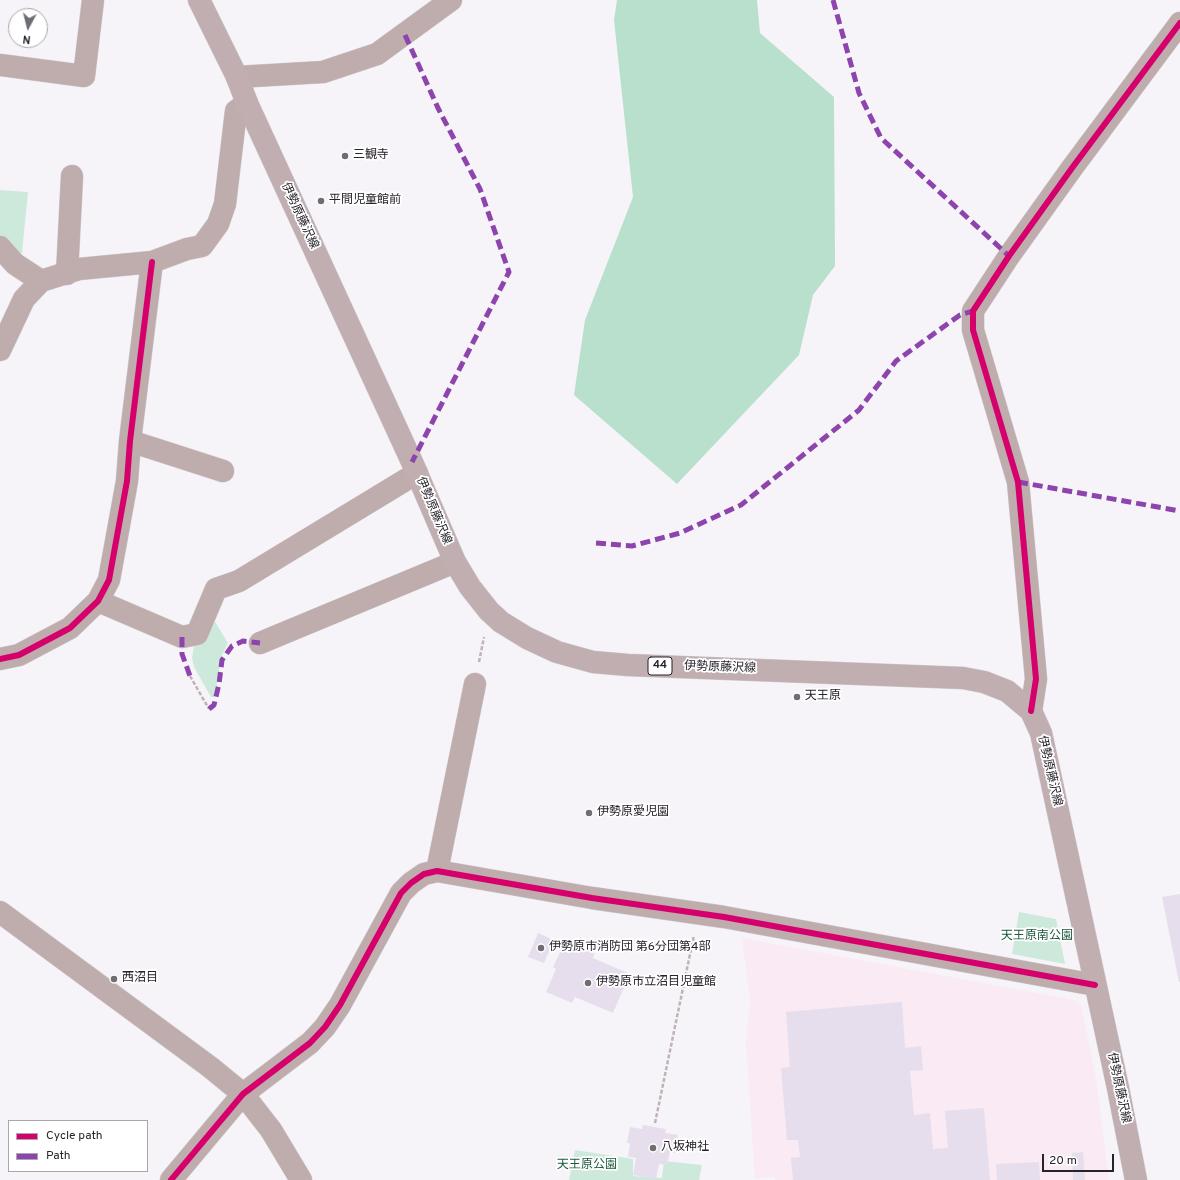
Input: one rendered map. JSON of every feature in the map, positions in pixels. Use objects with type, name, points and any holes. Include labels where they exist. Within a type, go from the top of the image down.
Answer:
[{"type":"main road","name":"伊勢原藤沢線","points":[[199,0],[237,77],[417,473],[455,562],[470,587],[489,611],[501,622],[527,638],[557,652],[593,662],[963,678],[984,682],[1007,691],[1031,711],[1041,733],[1118,1088],[1136,1180]]},
{"type":"street","points":[[0,65],[84,76],[93,0]]},
{"type":"street","points":[[237,77],[323,72],[377,54],[451,0]]},
{"type":"street","points":[[1031,711],[1036,679],[1018,482],[973,330],[973,311],[1009,256],[1072,168],[1180,22]]},
{"type":"street","points":[[0,350],[24,299],[40,281],[79,270],[152,262],[187,249],[202,246],[218,224],[225,204],[236,111],[248,102]]},
{"type":"street","points":[[67,274],[72,176]]},
{"type":"street","points":[[0,247],[15,264],[40,281]]},
{"type":"street","points":[[0,659],[19,655],[70,628],[98,600],[109,580],[128,481],[130,441],[152,262]]},
{"type":"street","points":[[130,441],[223,470]]},
{"type":"street","points":[[98,600],[182,637],[197,634],[216,589],[239,581],[417,473]]},
{"type":"street","points":[[260,643],[455,562]]},
{"type":"street","points":[[438,871],[475,684]]},
{"type":"street","points":[[171,1180],[243,1094],[310,1043],[325,1027],[340,1005],[401,893],[411,883],[424,874],[438,871],[592,898],[732,918],[1095,985]]},
{"type":"street","points":[[0,912],[210,1066],[243,1094],[271,1130],[301,1180]]},
{"type":"path","points":[[475,684],[489,611]]},
{"type":"path","points":[[190,676],[209,709]]},
{"type":"path","points":[[655,1123],[699,913]]},
{"type":"shaded area","points":[[742,938],[1075,1000],[1081,1005],[1096,1078],[1109,1180],[775,1180],[775,1177],[755,1179],[746,1043],[750,1000]]},
{"type":"green space","points":[[617,0],[757,0],[760,33],[834,97],[835,266],[813,295],[799,355],[677,484],[574,395],[585,320],[633,197],[614,20]]},
{"type":"green space","points":[[0,190],[28,192],[22,253],[13,255],[0,242]]},
{"type":"green space","points":[[214,620],[228,643],[221,657],[214,697],[211,697],[194,667],[192,658],[194,645]]},
{"type":"green space","name":"天王原南公園","points":[[1019,912],[1056,919],[1065,964],[1012,954]]},
{"type":"green space","name":"天王原公園","points":[[575,1150],[633,1159],[633,1176],[662,1178],[664,1161],[702,1165],[699,1180],[569,1180]]},
{"type":"building","points":[[1180,894],[1180,982],[1179,982],[1162,897]]},
{"type":"building","name":"伊勢原市消防団 第6分団第4部","points":[[538,933],[554,940],[544,963],[528,957]]},
{"type":"building","name":"伊勢原市立沼目児童館","points":[[569,947],[578,952],[580,947],[595,954],[593,958],[630,974],[613,1013],[575,997],[572,1003],[546,992],[556,969],[553,967],[562,948],[567,951]]},
{"type":"building","points":[[902,1002],[905,1048],[921,1046],[923,1070],[910,1071],[914,1115],[930,1113],[933,1149],[948,1148],[945,1111],[984,1108],[990,1180],[793,1180],[791,1158],[800,1157],[798,1140],[787,1140],[781,1068],[790,1067],[786,1012]]},
{"type":"building","name":"八坂神社","points":[[643,1125],[666,1129],[665,1133],[678,1135],[675,1153],[670,1152],[667,1165],[659,1164],[656,1179],[633,1175],[636,1158],[628,1157],[630,1143],[627,1143],[630,1127],[642,1129]]},
{"type":"building","points":[[1083,1152],[1085,1180],[1073,1180],[1072,1153]]},
{"type":"building","points":[[1039,1162],[1040,1180],[997,1180],[996,1164]]},
{"type":"marked path","points":[[833,0],[859,93],[881,138],[1009,256]]},
{"type":"marked path","points":[[405,35],[438,108],[480,189],[509,272],[412,462]]},
{"type":"marked path","points":[[596,543],[632,546],[680,533],[741,505],[859,410],[896,361],[960,315],[973,311]]},
{"type":"marked path","points":[[1018,482],[1180,511]]},
{"type":"marked path","points":[[182,637],[182,654],[190,676]]},
{"type":"marked path","points":[[209,709],[214,705],[219,684],[222,660],[232,646],[243,641],[260,643]]},
{"type":"cycle path","points":[[1031,711],[1036,679],[1018,482],[973,330],[973,311],[1009,256],[1072,168],[1180,23]]},
{"type":"cycle path","points":[[0,659],[19,655],[70,628],[98,601],[109,580],[127,481],[130,441],[152,262]]},
{"type":"cycle path","points":[[171,1180],[243,1094],[310,1043],[325,1027],[340,1005],[401,893],[411,883],[424,874],[437,871],[592,898],[724,917],[1095,985]]},
{"type":"place","name":"三観寺","points":[[345,156]]},
{"type":"place","name":"平間児童館前","points":[[321,201]]},
{"type":"place","name":"天王原","points":[[797,697]]},
{"type":"place","name":"伊勢原愛児園","points":[[589,813]]},
{"type":"place","name":"伊勢原市消防団 第6分団第4部","points":[[541,948]]},
{"type":"place","name":"西沼目","points":[[114,979]]},
{"type":"place","name":"伊勢原市立沼目児童館","points":[[588,983]]},
{"type":"place","name":"八坂神社","points":[[653,1148]]}]
